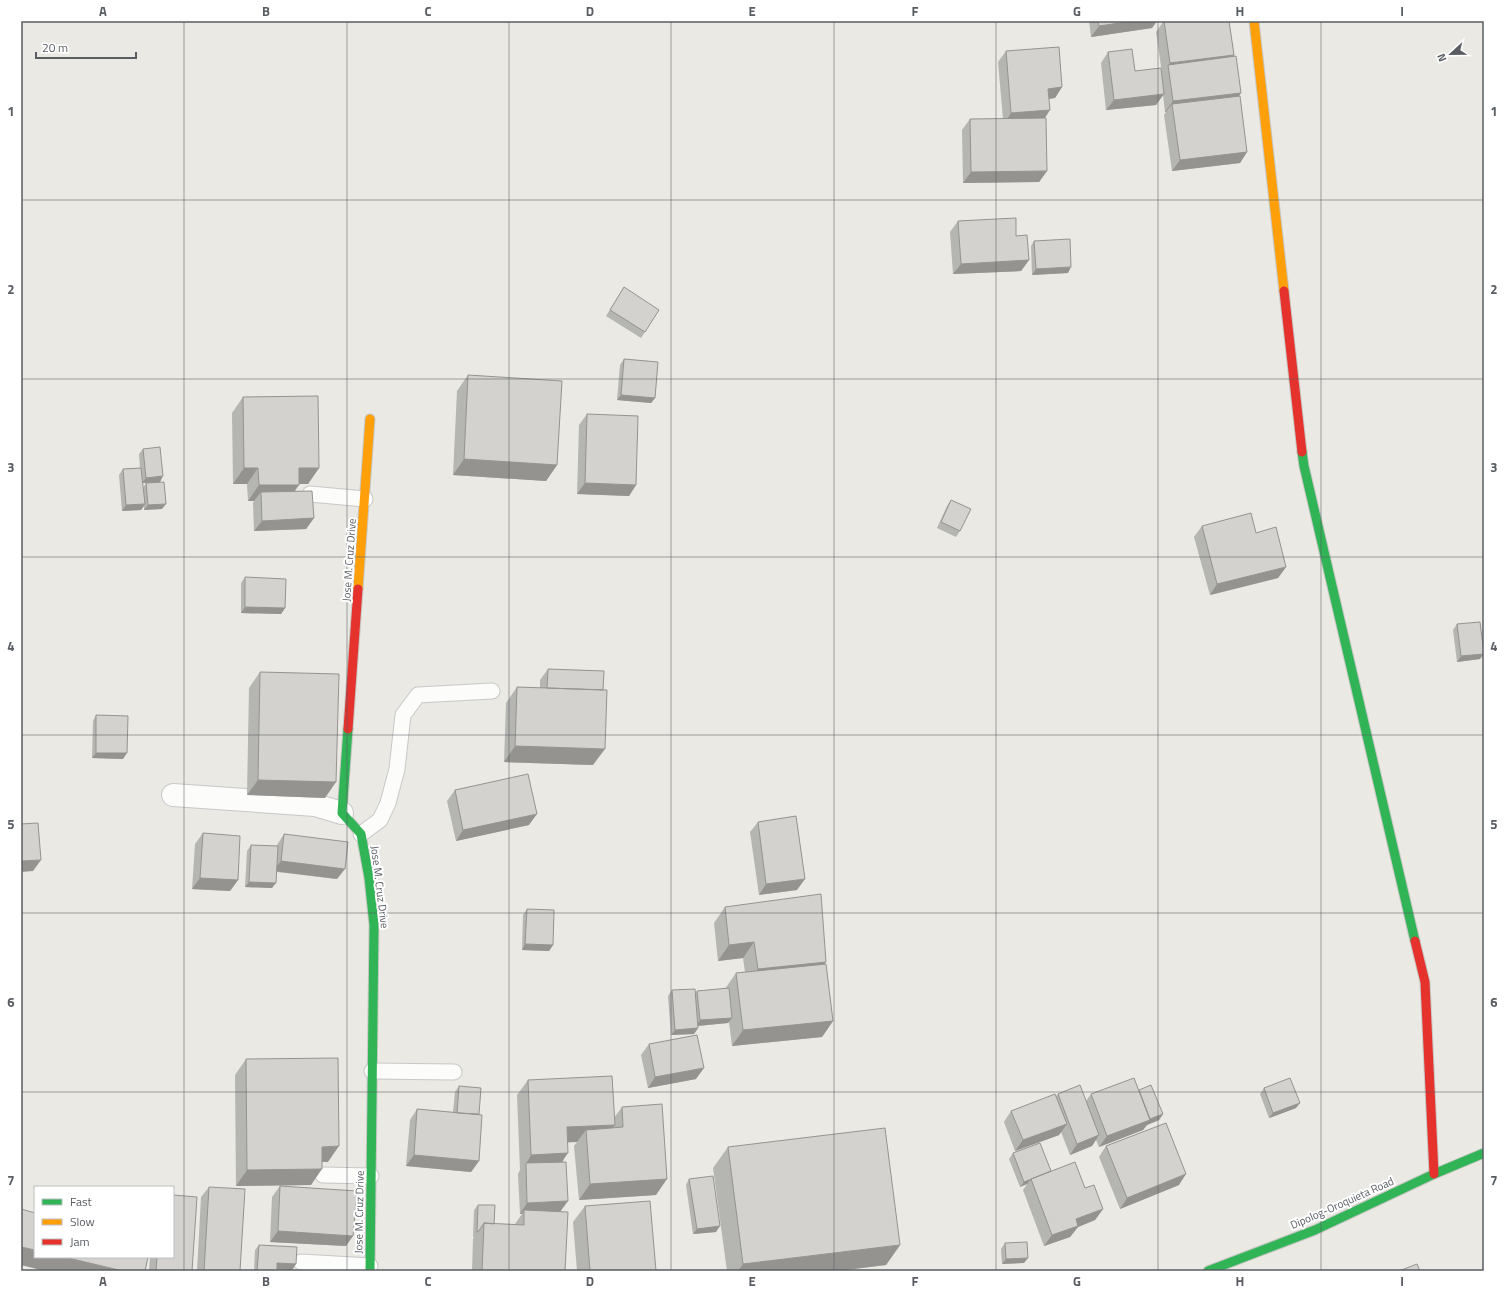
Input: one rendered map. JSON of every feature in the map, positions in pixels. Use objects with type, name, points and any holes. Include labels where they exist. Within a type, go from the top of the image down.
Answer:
[{"type":"main road","points":[[1254,21],[1304,466],[1425,982],[1434,1174]]},
{"type":"main road","name":"Jose M. Cruz Drive","points":[[370,419],[342,813],[361,834],[369,878],[374,925],[370,1268]]},
{"type":"main road","name":"Dipolog-Oroquieta Road","points":[[1208,1271],[1315,1230],[1434,1174],[1484,1153]]},
{"type":"street","points":[[173,795],[315,805],[342,813]]},
{"type":"lane","points":[[310,494],[365,499]]},
{"type":"lane","points":[[361,834],[380,820],[388,803],[397,769],[403,715],[418,695],[492,691]]},
{"type":"lane","points":[[372,1071],[454,1072]]},
{"type":"lane","points":[[323,1175],[371,1176]]},
{"type":"lane","points":[[301,1262],[370,1268]]},
{"type":"building","points":[[1098,21],[1133,21],[1099,26]]},
{"type":"building","points":[[1164,21],[1229,21],[1234,55],[1170,63]]},
{"type":"building","points":[[1059,47],[1062,87],[1048,89],[1050,110],[1011,113],[1006,51]]},
{"type":"building","points":[[1132,49],[1135,71],[1161,68],[1164,94],[1114,100],[1108,52]]},
{"type":"building","points":[[1236,56],[1241,93],[1173,101],[1168,65]]},
{"type":"building","points":[[1240,96],[1247,152],[1180,160],[1172,104]]},
{"type":"building","points":[[1046,118],[1047,171],[971,172],[970,119]]},
{"type":"building","points":[[1016,218],[1016,236],[1027,235],[1029,260],[961,264],[958,221]]},
{"type":"building","points":[[1070,239],[1071,267],[1036,269],[1034,241]]},
{"type":"building","points":[[624,287],[659,310],[645,332],[610,310]]},
{"type":"building","points":[[624,359],[658,362],[655,398],[621,395]]},
{"type":"building","points":[[468,375],[562,381],[557,465],[464,459]]},
{"type":"building","points":[[318,396],[319,468],[299,468],[299,485],[259,485],[258,468],[244,468],[243,397]]},
{"type":"building","points":[[587,414],[638,416],[636,485],[585,483]]},
{"type":"building","points":[[160,447],[163,476],[146,478],[143,449]]},
{"type":"building","points":[[141,468],[145,504],[126,505],[123,469]]},
{"type":"building","points":[[164,482],[166,504],[148,505],[146,483]]},
{"type":"building","points":[[312,491],[314,518],[262,521],[261,492]]},
{"type":"building","points":[[951,500],[971,509],[960,531],[941,522]]},
{"type":"building","points":[[1251,513],[1256,533],[1276,527],[1286,567],[1217,584],[1202,526]]},
{"type":"building","points":[[245,577],[286,579],[285,608],[245,607]]},
{"type":"building","points":[[1480,622],[1484,654],[1461,656],[1457,624]]},
{"type":"building","points":[[548,669],[604,671],[603,690],[547,688]]},
{"type":"building","points":[[260,672],[339,674],[336,782],[258,780]]},
{"type":"building","points":[[517,687],[607,690],[605,749],[515,746]]},
{"type":"building","points":[[96,715],[128,716],[127,753],[96,753]]},
{"type":"building","points":[[528,774],[537,814],[463,830],[455,790]]},
{"type":"building","points":[[796,816],[805,879],[766,884],[758,822]]},
{"type":"building","points":[[38,823],[41,860],[21,861],[21,824]]},
{"type":"building","points":[[203,833],[240,836],[238,880],[200,878]]},
{"type":"building","points":[[284,834],[348,842],[345,869],[281,861]]},
{"type":"building","points":[[251,845],[278,846],[276,883],[249,882]]},
{"type":"building","points":[[821,894],[826,962],[758,969],[754,942],[729,945],[725,907]]},
{"type":"building","points":[[527,909],[554,910],[553,945],[525,944]]},
{"type":"building","points":[[826,964],[833,1021],[743,1030],[736,973]]},
{"type":"building","points":[[729,988],[732,1018],[700,1020],[697,991]]},
{"type":"building","points":[[695,989],[698,1028],[675,1030],[672,990]]},
{"type":"building","points":[[697,1035],[704,1068],[655,1077],[649,1044]]},
{"type":"building","points":[[338,1058],[339,1146],[322,1147],[322,1169],[247,1170],[246,1059]]},
{"type":"building","points":[[612,1076],[615,1125],[567,1127],[568,1153],[531,1155],[528,1080]]},
{"type":"building","points":[[1134,1078],[1150,1120],[1107,1136],[1091,1094]]},
{"type":"building","points":[[1290,1078],[1300,1103],[1273,1113],[1264,1088]]},
{"type":"building","points":[[1080,1085],[1099,1135],[1077,1144],[1058,1094]]},
{"type":"building","points":[[1151,1085],[1163,1114],[1150,1119],[1139,1090]]},
{"type":"building","points":[[459,1086],[481,1088],[479,1114],[457,1113]]},
{"type":"building","points":[[1055,1094],[1067,1124],[1023,1140],[1011,1111]]},
{"type":"building","points":[[662,1104],[667,1179],[590,1184],[586,1130],[623,1127],[622,1107]]},
{"type":"building","points":[[417,1109],[482,1115],[479,1161],[414,1155]]},
{"type":"building","points":[[1166,1123],[1186,1174],[1127,1198],[1106,1146]]},
{"type":"building","points":[[885,1128],[900,1245],[743,1264],[728,1147]]},
{"type":"building","points":[[1040,1143],[1051,1171],[1024,1182],[1013,1153]]},
{"type":"building","points":[[566,1162],[568,1201],[527,1203],[526,1163]]},
{"type":"building","points":[[1075,1162],[1085,1188],[1094,1185],[1103,1209],[1076,1219],[1078,1226],[1052,1235],[1031,1179]]},
{"type":"building","points":[[713,1176],[720,1226],[697,1229],[689,1179]]},
{"type":"building","points":[[280,1186],[357,1191],[353,1236],[278,1231]]},
{"type":"building","points":[[209,1187],[245,1189],[240,1271],[204,1271]]},
{"type":"building","points":[[174,1195],[197,1197],[192,1271],[156,1271],[157,1258],[174,1258]]},
{"type":"building","points":[[650,1201],[656,1271],[590,1271],[585,1206]]},
{"type":"building","points":[[478,1205],[495,1205],[494,1224],[484,1223],[477,1232]]},
{"type":"building","points":[[21,1209],[34,1213],[34,1250],[21,1247]]},
{"type":"building","points":[[524,1210],[568,1212],[565,1271],[482,1271],[484,1223],[524,1225]]},
{"type":"building","points":[[1027,1242],[1028,1258],[1006,1259],[1005,1243]]},
{"type":"building","points":[[259,1245],[297,1247],[296,1264],[277,1263],[277,1271],[257,1271]]},
{"type":"building","points":[[68,1258],[148,1258],[145,1271],[123,1271]]},
{"type":"building","points":[[1417,1264],[1420,1271],[1399,1271]]},
{"type":"traffic: fast","points":[[1302,452],[1304,466],[1415,941]]},
{"type":"traffic: fast","points":[[348,729],[342,813],[361,834],[369,878],[374,925],[370,1271]]},
{"type":"traffic: fast","points":[[1208,1271],[1315,1230],[1434,1174],[1484,1153]]},
{"type":"traffic: slow","points":[[1254,21],[1284,291]]},
{"type":"traffic: slow","points":[[358,589],[370,419]]},
{"type":"traffic: jam","points":[[1284,291],[1302,452]]},
{"type":"traffic: jam","points":[[348,729],[358,589]]},
{"type":"traffic: jam","points":[[1415,941],[1425,982],[1434,1174]]}]
